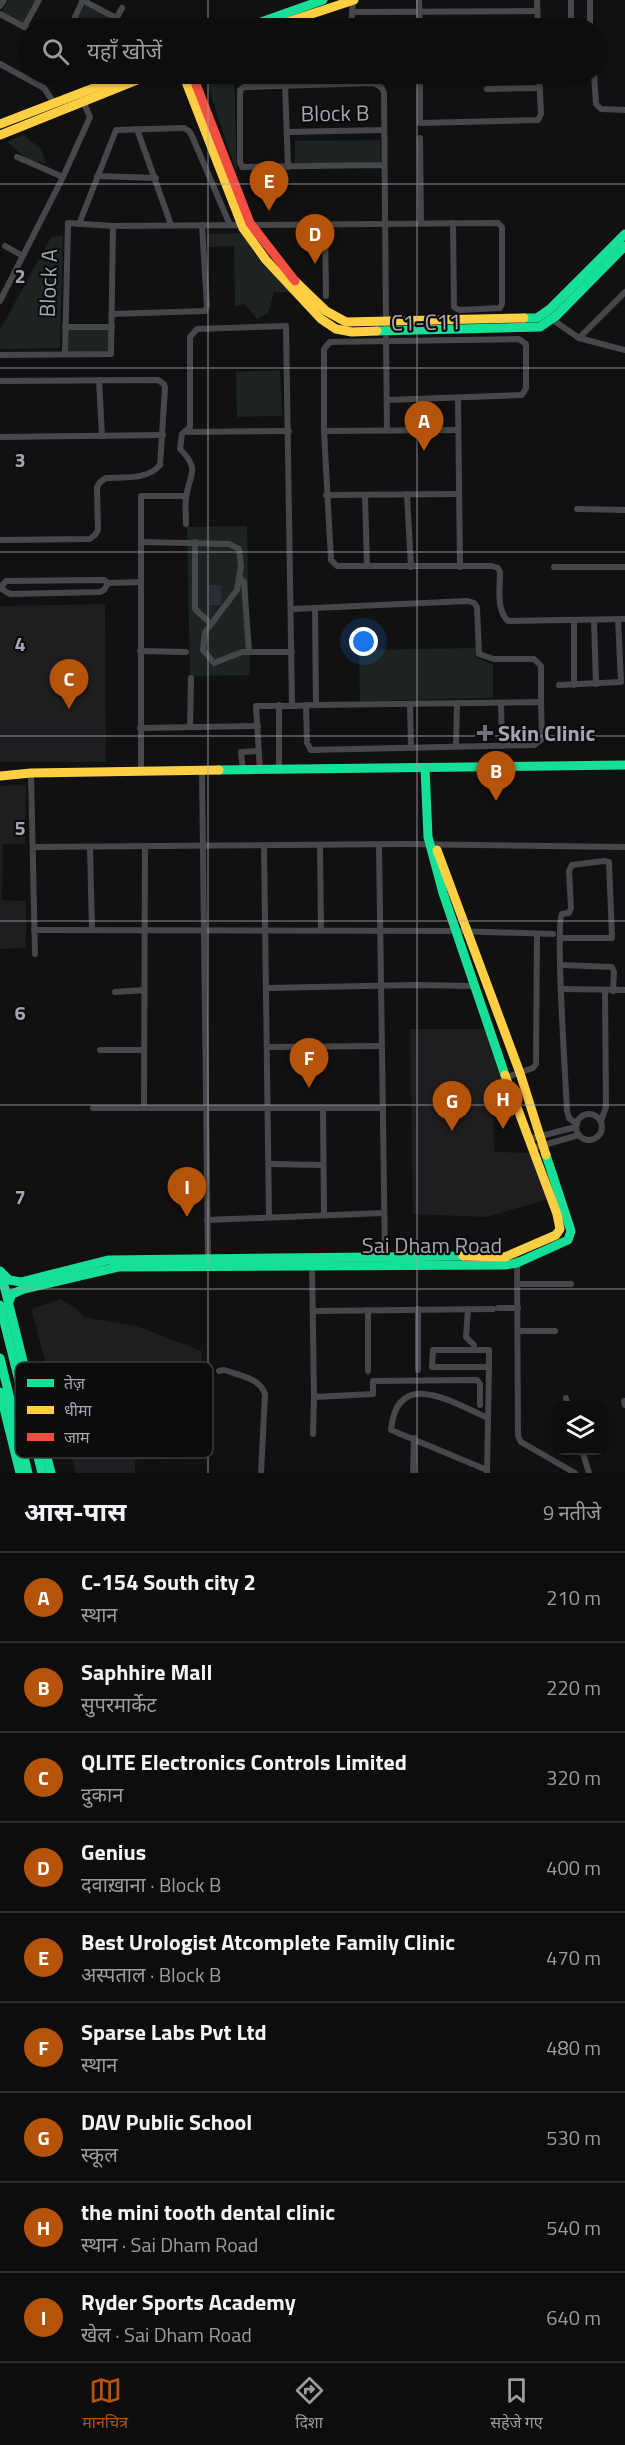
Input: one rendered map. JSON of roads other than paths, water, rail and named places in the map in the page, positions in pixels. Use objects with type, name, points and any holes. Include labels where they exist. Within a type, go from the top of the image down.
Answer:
[{"type":"main road","points":[[272,18],[323,0]]},
{"type":"main road","points":[[299,18],[354,0]]},
{"type":"main road","points":[[107,87],[112,84]]},
{"type":"main road","points":[[0,135],[81,97],[117,84]]},
{"type":"main road","points":[[187,84],[245,223],[333,318],[386,329],[540,327],[625,234]]},
{"type":"main road","points":[[196,84],[245,223]]},
{"type":"main road","points":[[0,124],[54,103],[81,97]]},
{"type":"main road","points":[[548,317],[623,250]]},
{"type":"main road","points":[[0,776],[31,773],[625,765]]},
{"type":"main road","points":[[424,768],[432,845],[455,931],[489,1032],[557,1214],[560,1229],[568,1240]]},
{"type":"main road","points":[[432,845],[520,1073],[571,1231],[568,1240]]},
{"type":"main road","name":"Sai Dham Road","points":[[516,1258],[556,1235],[560,1229]]},
{"type":"main road","name":"Sai Dham Road","points":[[4,1304],[12,1294],[24,1288],[108,1260],[516,1258],[568,1240]]},
{"type":"main road","points":[[0,1271],[4,1304],[17,1362]]},
{"type":"main road","name":"Sai Dham Road","points":[[0,1271],[9,1280],[21,1282],[70,1274]]},
{"type":"main road","points":[[4,1304],[20,1362]]},
{"type":"main road","points":[[0,1358],[15,1420]]},
{"type":"main road","points":[[0,1392],[15,1453]]},
{"type":"main road","points":[[16,1458],[20,1473]]},
{"type":"main road","points":[[24,1458],[28,1473]]},
{"type":"main road","points":[[39,1458],[42,1473]]},
{"type":"main road","points":[[47,1458],[51,1473]]},
{"type":"street","points":[[0,6],[4,0]]},
{"type":"street","points":[[31,18],[39,0]]},
{"type":"street","points":[[74,18],[82,0],[116,18],[122,8]]},
{"type":"street","points":[[352,18],[354,0]]},
{"type":"street","points":[[419,0],[419,18]]},
{"type":"street","points":[[537,0],[537,18]]},
{"type":"street","points":[[571,0],[571,18]]},
{"type":"street","points":[[590,0],[590,18]]},
{"type":"street","points":[[352,12],[537,11]]},
{"type":"street","points":[[0,14],[18,24]]},
{"type":"street","points":[[0,64],[18,74]]},
{"type":"street","points":[[37,84],[44,88],[54,103]]},
{"type":"street","name":"Block B","points":[[384,165],[245,168],[240,162],[240,90],[244,87],[285,85],[374,84],[380,86],[384,93],[387,430]]},
{"type":"street","points":[[420,84],[420,123],[536,120],[541,114],[539,84]]},
{"type":"street","points":[[595,84],[596,104],[601,108],[625,110]]},
{"type":"street","name":"Block B","points":[[285,85],[288,167]]},
{"type":"street","points":[[487,89],[539,88]]},
{"type":"street","points":[[0,302],[63,177],[90,117],[81,97]]},
{"type":"street","name":"Block A","points":[[64,354],[68,223],[79,224],[113,226],[230,225],[189,131],[184,128],[116,130],[79,224]]},
{"type":"street","points":[[137,129],[171,225]]},
{"type":"street","name":"Block B","points":[[287,132],[384,130]]},
{"type":"street","points":[[420,138],[421,223]]},
{"type":"street","points":[[17,157],[63,177]]},
{"type":"street","points":[[97,176],[156,178]]},
{"type":"street","points":[[230,225],[245,223],[495,222],[501,225],[502,304],[500,308],[459,309],[454,307],[453,223]]},
{"type":"street","points":[[325,223],[326,296]]},
{"type":"street","points":[[112,314],[205,311],[207,306],[202,225]]},
{"type":"street","points":[[0,355],[111,354],[113,226]]},
{"type":"street","points":[[5,246],[23,256]]},
{"type":"street","points":[[579,338],[625,292]]},
{"type":"street","points":[[548,317],[579,338],[625,350]]},
{"type":"street","points":[[187,432],[190,427],[189,342],[194,330],[286,326],[288,330],[292,706]]},
{"type":"street","points":[[65,327],[112,327]]},
{"type":"street","name":"C1-C11","points":[[324,431],[324,349],[330,342],[386,329],[519,339],[527,348],[526,388],[522,395],[458,398]]},
{"type":"street","points":[[0,381],[158,380],[164,384],[160,465],[154,472],[147,475],[106,478],[100,482],[97,487],[98,530],[95,536],[90,539],[0,540]]},
{"type":"street","points":[[99,381],[102,436]]},
{"type":"street","points":[[387,400],[458,398],[460,567]]},
{"type":"street","points":[[458,430],[324,431],[331,560],[338,566],[492,566],[498,568],[500,572],[502,616],[508,621],[622,619],[623,683],[559,685]]},
{"type":"street","points":[[186,524],[186,496],[193,467],[191,460],[180,449],[182,434],[187,432],[289,432]]},
{"type":"street","points":[[0,437],[163,435]]},
{"type":"street","points":[[407,494],[411,567]]},
{"type":"street","points":[[326,495],[459,494]]},
{"type":"street","points":[[365,495],[367,566]]},
{"type":"street","points":[[141,772],[141,496],[186,496]]},
{"type":"street","points":[[577,509],[625,510]]},
{"type":"street","points":[[141,542],[229,544],[239,549],[241,566],[237,590],[205,632],[203,650],[214,663],[242,652],[292,652]]},
{"type":"street","points":[[195,542],[195,609],[211,624]]},
{"type":"street","points":[[554,567],[625,567]]},
{"type":"street","points":[[239,577],[244,582],[249,652]]},
{"type":"street","points":[[108,583],[100,592],[10,594],[0,588],[6,581],[140,582]]},
{"type":"street","points":[[292,609],[468,601],[474,603],[477,607],[479,654],[494,659],[534,658],[541,666],[542,739],[539,743],[502,746],[311,750],[307,743],[306,705]]},
{"type":"street","points":[[315,608],[316,705]]},
{"type":"street","points":[[574,620],[574,685]]},
{"type":"street","points":[[594,620],[597,684]]},
{"type":"street","points":[[140,651],[186,652]]},
{"type":"street","points":[[190,727],[191,678]]},
{"type":"street","points":[[260,771],[256,706],[541,702]]},
{"type":"street","points":[[456,746],[457,703]]},
{"type":"street","points":[[501,703],[502,746]]},
{"type":"street","points":[[410,704],[411,748]]},
{"type":"street","points":[[279,705],[279,771]]},
{"type":"street","points":[[140,728],[258,726]]},
{"type":"street","points":[[243,771],[241,752],[259,751]]},
{"type":"street","points":[[202,771],[208,1261]]},
{"type":"street","points":[[31,773],[35,954]]},
{"type":"street","points":[[264,845],[269,1217]]},
{"type":"street","points":[[33,847],[264,845],[625,847]]},
{"type":"street","points":[[320,845],[321,930]]},
{"type":"street","points":[[379,845],[385,1260]]},
{"type":"street","points":[[144,1108],[145,846]]},
{"type":"street","points":[[90,847],[92,930]]},
{"type":"street","points":[[560,938],[612,938],[609,862],[572,865],[569,872],[571,908],[569,913],[560,916],[560,938],[567,1111],[579,1135],[588,1141],[596,1138],[602,1132],[601,1122],[606,1107],[605,991]]},
{"type":"street","points":[[34,930],[467,931],[553,934]]},
{"type":"street","points":[[507,1077],[536,1064],[537,934]]},
{"type":"street","points":[[561,965],[612,967],[613,991]]},
{"type":"street","points":[[266,988],[381,985],[474,986]]},
{"type":"street","points":[[562,989],[625,990]]},
{"type":"street","points":[[115,992],[144,990]]},
{"type":"street","points":[[267,1047],[382,1046]]},
{"type":"street","points":[[100,1050],[144,1050]]},
{"type":"street","points":[[93,1108],[383,1108]]},
{"type":"street","points":[[323,1108],[324,1215]]},
{"type":"street","points":[[531,1143],[540,1136],[576,1125],[580,1118],[588,1114],[596,1116],[601,1122]]},
{"type":"street","points":[[531,1143],[544,1146],[579,1135]]},
{"type":"street","points":[[269,1164],[323,1165]]},
{"type":"street","points":[[207,1220],[384,1213]]},
{"type":"street","points":[[516,1258],[518,1436],[521,1442],[575,1473]]},
{"type":"street","points":[[312,1260],[313,1434]]},
{"type":"street","points":[[518,1284],[571,1284]]},
{"type":"street","points":[[314,1311],[518,1308]]},
{"type":"street","points":[[418,1309],[418,1370]]},
{"type":"street","points":[[468,1309],[466,1337],[474,1345]]},
{"type":"street","points":[[368,1310],[368,1371]]},
{"type":"street","points":[[518,1331],[555,1331]]},
{"type":"street","points":[[488,1418],[441,1397],[420,1392],[400,1401],[391,1430],[487,1471],[489,1367],[489,1350],[433,1350],[432,1367],[489,1367]]},
{"type":"street","points":[[219,1371],[224,1370],[258,1382],[263,1388],[265,1394],[261,1473]]},
{"type":"street","points":[[314,1397],[373,1394],[373,1381],[474,1380],[480,1384],[480,1405]]},
{"type":"street","points":[[413,1473],[414,1438]]},
{"type":"street","points":[[584,1455],[589,1473]]},
{"type":"place","name":"Best Urologist Atcomplete Family Clinic","points":[[269,211]]},
{"type":"place","name":"Genius","points":[[315,264]]},
{"type":"place","name":"C-154 South city 2","points":[[424,451]]},
{"type":"place","name":"QLITE Electronics Controls Limited","points":[[69,709]]},
{"type":"place","name":"Skin Clinic","points":[[485,733]]},
{"type":"place","name":"Saphhire Mall","points":[[496,801]]},
{"type":"place","name":"Sparse Labs Pvt Ltd","points":[[309,1088]]},
{"type":"place","name":"the mini tooth dental clinic","points":[[503,1129]]},
{"type":"place","name":"DAV Public School","points":[[452,1131]]},
{"type":"place","name":"Ryder Sports Academy","points":[[187,1217]]}]
